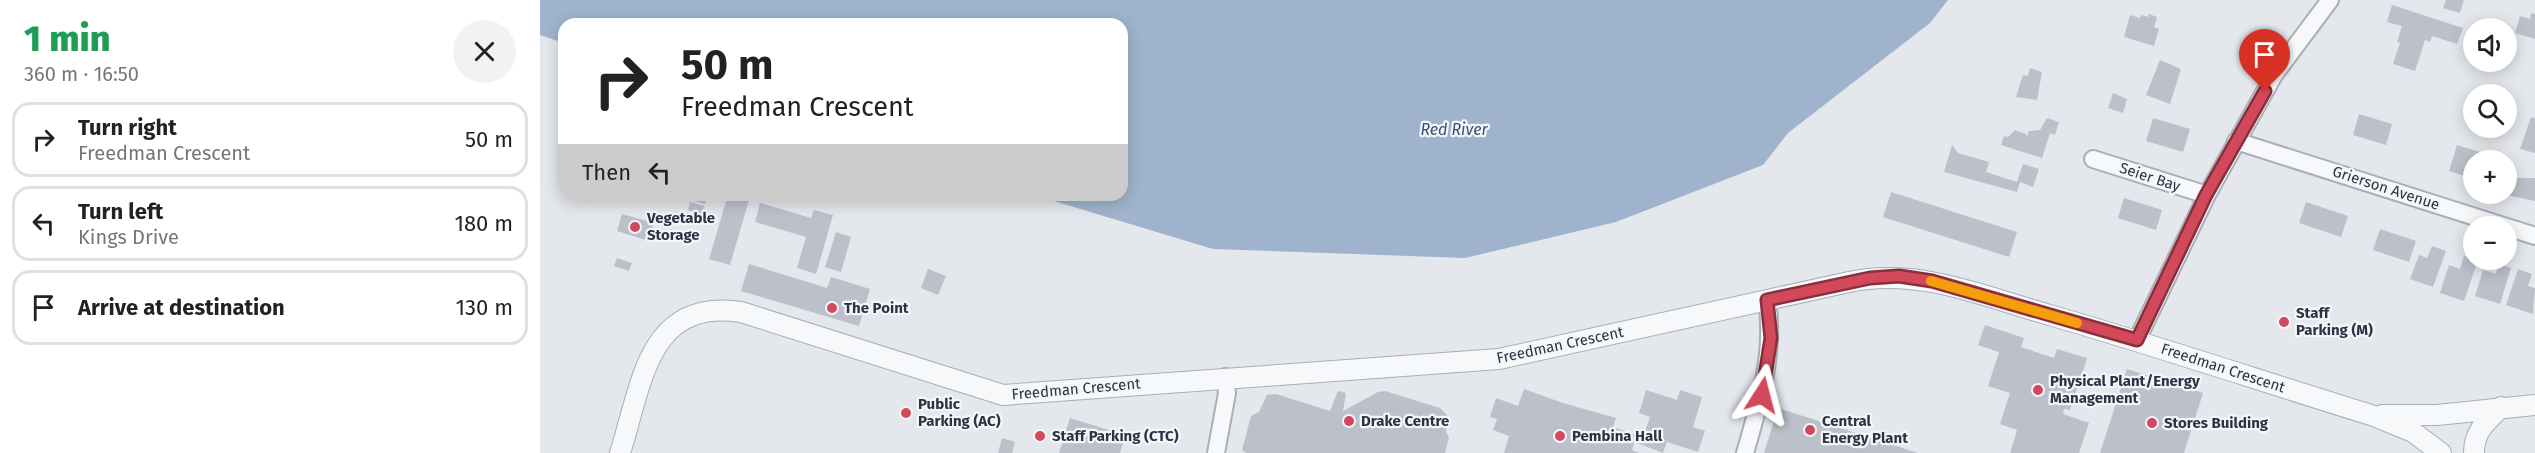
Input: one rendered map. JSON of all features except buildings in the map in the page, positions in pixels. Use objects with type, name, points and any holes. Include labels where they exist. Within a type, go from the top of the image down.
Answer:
[{"type":"street","points":[[2137,340],[2206,195],[2236,141],[2274,75],[2330,0]]},
{"type":"street","name":"Grierson Avenue","points":[[2236,141],[2535,236]]},
{"type":"street","name":"Seier Bay","points":[[2093,159],[2206,195]]},
{"type":"street","name":"Freedman Crescent","points":[[620,453],[649,360],[658,341],[673,326],[698,312],[724,310],[741,312],[1003,395],[1226,377],[1499,359],[1870,278],[1899,276],[1932,281],[2137,340],[2374,416],[2412,432],[2441,453]]},
{"type":"street","points":[[1745,453],[1762,395],[1771,338],[1767,300]]},
{"type":"street","points":[[1216,453],[1227,393],[1226,377]]},
{"type":"street","name":"Freedman Crescent","points":[[2374,416],[2437,414],[2535,405]]},
{"type":"street","points":[[2474,453],[2474,440],[2481,426],[2501,407]]},
{"type":"water","name":"Red River","points":[[540,0],[1948,0],[1930,23],[1788,133],[1763,165],[1616,222],[1465,258],[1213,249],[1054,201],[1128,201],[1128,18],[558,18],[558,41],[540,35]]},
{"type":"slow traffic","points":[[1931,281],[2077,323]]},
{"type":"place","name":"Vegetable Storage","points":[[635,227]]},
{"type":"place","name":"The Point","points":[[832,308]]},
{"type":"place","name":"Staff Parking (M)","points":[[2284,322]]},
{"type":"place","name":"Physical Plant/Energy Management","points":[[2038,390]]},
{"type":"place","name":"Public Parking (AC)","points":[[906,413]]},
{"type":"place","name":"Drake Centre","points":[[1349,421]]},
{"type":"place","name":"Stores Building","points":[[2152,423]]},
{"type":"place","name":"Central Energy Plant","points":[[1810,430]]},
{"type":"place","name":"Staff Parking (CTC)","points":[[1040,436]]},
{"type":"place","name":"Pembina Hall","points":[[1560,436]]},
{"type":"route","points":[[1762,395],[1771,338],[1767,300],[1870,278],[1899,276],[1932,281],[2137,340],[2206,195],[2265,91]]}]
